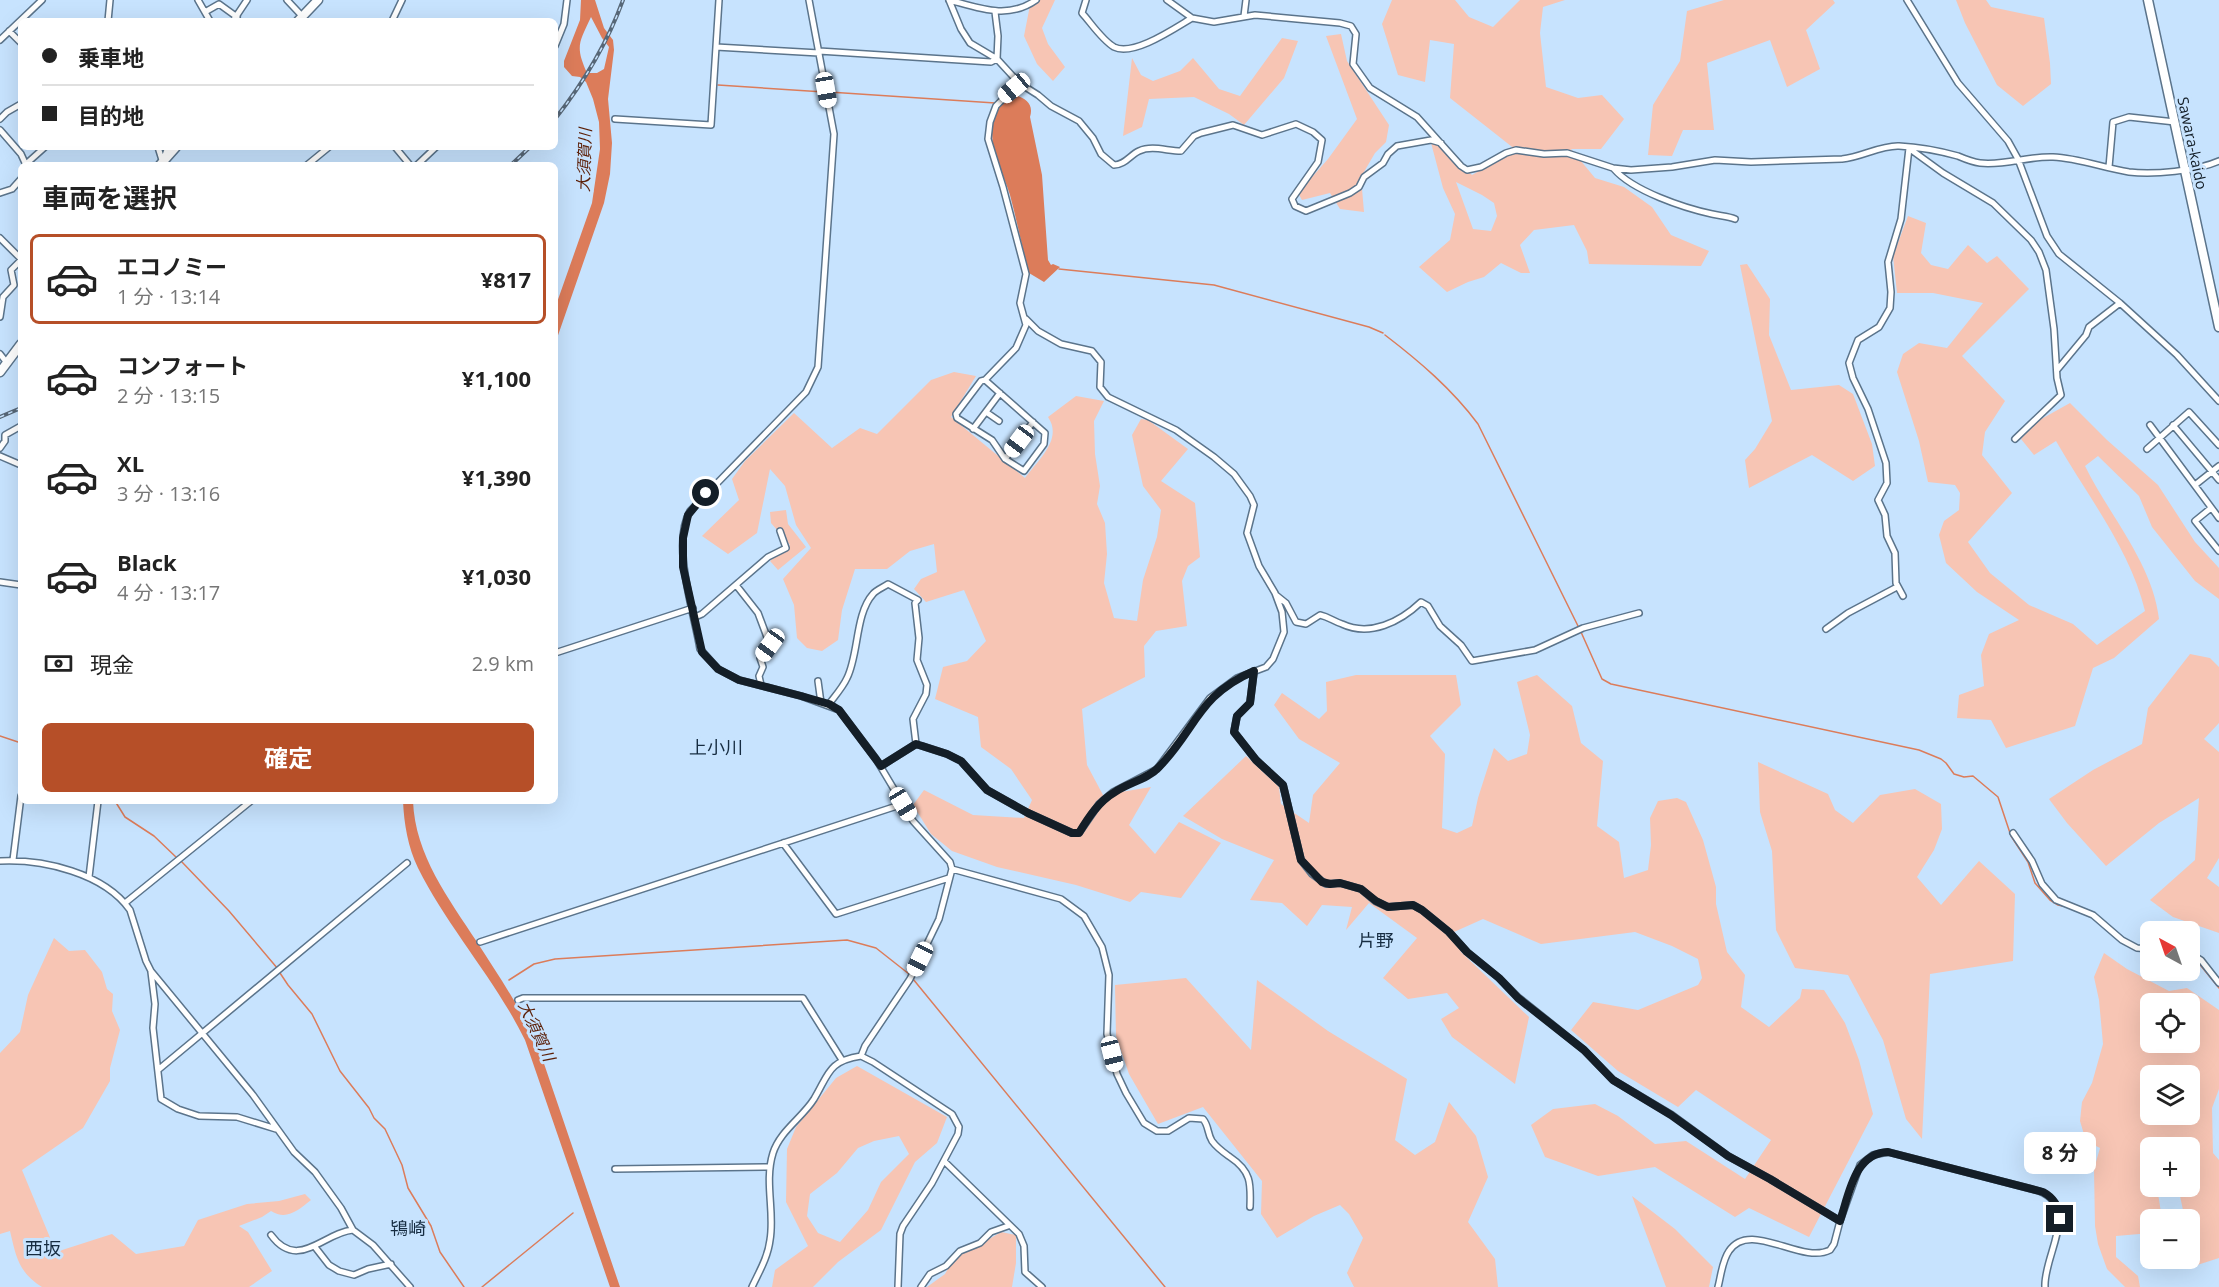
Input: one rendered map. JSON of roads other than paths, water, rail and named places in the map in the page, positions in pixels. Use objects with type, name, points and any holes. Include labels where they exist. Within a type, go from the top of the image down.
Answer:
[{"type":"highway","points":[[302,18],[318,0]]},
{"type":"highway","name":"Sawara-kaido","points":[[2148,0],[2219,327]]},
{"type":"highway","points":[[163,162],[173,150]]},
{"type":"highway","points":[[0,372],[18,348]]},
{"type":"street","points":[[23,18],[42,0]]},
{"type":"street","points":[[108,18],[110,0]]},
{"type":"street","points":[[198,0],[208,18]]},
{"type":"street","points":[[236,18],[247,0]]},
{"type":"street","points":[[288,0],[300,18]]},
{"type":"street","points":[[393,18],[402,0]]},
{"type":"street","points":[[558,39],[564,24],[567,0]]},
{"type":"street","points":[[615,119],[711,125],[719,0]]},
{"type":"street","points":[[809,0],[834,134],[818,367],[806,392],[698,501],[688,515],[684,531],[683,567],[700,649],[707,658],[728,676],[829,704],[839,710],[881,766],[920,829],[947,856],[952,869],[939,919],[915,969],[865,1046],[861,1056]]},
{"type":"street","points":[[949,0],[995,12],[1019,10],[1036,0]]},
{"type":"street","points":[[949,0],[961,29],[970,43],[997,58],[1019,82],[1050,106],[1079,121],[1093,138],[1101,154],[1114,165],[1122,164],[1139,151],[1150,148],[1182,151],[1194,136],[1233,125],[1262,135],[1293,124],[1304,127],[1322,140],[1317,162],[1292,199],[1295,206],[1306,211],[1359,187],[1364,177],[1383,163],[1388,154],[1397,146],[1431,140],[1442,143]]},
{"type":"street","points":[[1086,0],[1082,13],[1109,44],[1123,50],[1131,49],[1158,37],[1192,18]]},
{"type":"street","points":[[1167,0],[1192,18],[1214,22],[1255,15],[1340,22],[1351,26],[1356,34],[1353,64],[1370,88],[1417,117],[1456,161],[1467,170],[1481,167],[1516,150],[1544,154],[1567,153],[1613,168],[1631,170],[1715,160],[1751,162],[1857,158],[1884,148],[1935,151],[1988,164],[2018,159],[2056,157],[2129,172],[2158,173],[2205,168],[2219,161]]},
{"type":"street","points":[[1244,16],[1246,0]]},
{"type":"street","points":[[1907,0],[1958,83],[2003,134],[2018,159],[2048,236],[2059,254],[2120,303],[2177,355],[2219,400]]},
{"type":"street","points":[[204,12],[219,4],[234,18]]},
{"type":"street","points":[[995,12],[998,36],[997,58]]},
{"type":"street","points":[[0,40],[18,23]]},
{"type":"street","points":[[9,31],[18,40]]},
{"type":"street","points":[[716,47],[991,62],[997,58]]},
{"type":"street","points":[[916,744],[961,761],[987,790],[1028,813],[1072,833],[1079,833],[1099,804],[1113,792],[1157,769],[1210,698],[1237,678],[1266,667],[1273,659],[1284,632],[1282,612],[1275,594],[1258,566],[1247,533],[1254,505],[1234,474],[1214,456],[1176,430],[1108,397],[1100,387],[1101,362],[1092,351],[1061,344],[1038,331],[1026,320],[1020,303],[1026,274],[1004,187],[988,139],[990,122],[996,106],[1019,82]]},
{"type":"street","points":[[0,119],[18,106]]},
{"type":"street","points":[[2109,167],[2113,122],[2130,117],[2175,122]]},
{"type":"street","points":[[0,130],[21,154],[25,162]]},
{"type":"street","points":[[1909,148],[1943,173],[1993,203],[2035,246],[2046,270],[2061,395],[2014,439]]},
{"type":"street","points":[[1903,596],[1897,587],[1894,553],[1887,536],[1885,515],[1878,500],[1887,483],[1886,464],[1868,409],[1853,378],[1849,363],[1857,340],[1880,327],[1890,309],[1888,262],[1901,219],[1909,148]]},
{"type":"street","points":[[29,162],[42,150]]},
{"type":"street","points":[[311,162],[325,150]]},
{"type":"street","points":[[398,150],[408,162]]},
{"type":"street","points":[[420,162],[433,150]]},
{"type":"street","points":[[1613,168],[1620,175],[1651,194],[1735,219]]},
{"type":"street","points":[[0,192],[12,189],[18,182]]},
{"type":"street","points":[[0,238],[18,257]]},
{"type":"street","points":[[0,317],[3,297],[14,285],[11,270],[18,263]]},
{"type":"street","points":[[2214,305],[2219,297]]},
{"type":"street","points":[[2057,370],[2086,335],[2089,327],[2120,303]]},
{"type":"street","points":[[985,380],[1045,433],[1044,444],[1024,471],[1005,459],[992,440],[957,418],[956,414],[981,381],[985,380],[1016,348],[1023,336],[1026,320]]},
{"type":"street","points":[[0,354],[7,363]]},
{"type":"street","points":[[974,429],[1000,393]]},
{"type":"street","points":[[986,412],[999,421]]},
{"type":"street","points":[[2147,449],[2189,412],[2219,445]]},
{"type":"street","points":[[1005,459],[1033,422]]},
{"type":"street","points":[[2150,425],[2219,518]]},
{"type":"street","points":[[2174,425],[2219,480]]},
{"type":"street","points":[[0,448],[5,441],[5,435],[18,428]]},
{"type":"street","points":[[0,456],[18,464]]},
{"type":"street","points":[[2195,485],[2219,465]]},
{"type":"street","points":[[2211,508],[2195,522],[2219,551]]},
{"type":"street","points":[[695,617],[702,615],[768,557],[786,548],[780,531]]},
{"type":"street","points":[[0,582],[18,585]]},
{"type":"street","points":[[829,704],[847,679],[856,650],[857,630],[868,602],[873,594],[888,584],[918,600],[915,603],[919,639],[917,660],[927,685],[926,694],[913,719],[916,744]]},
{"type":"street","points":[[736,585],[758,613],[770,645],[760,658],[763,667],[759,676],[760,685]]},
{"type":"street","points":[[1826,629],[1848,613],[1897,587]]},
{"type":"street","points":[[1275,594],[1286,603],[1296,622],[1306,624],[1311,618],[1320,615],[1357,629],[1370,629],[1399,620],[1421,602],[1428,606],[1440,626],[1461,645],[1472,661],[1535,650],[1583,628],[1639,613]]},
{"type":"street","points":[[558,652],[693,608]]},
{"type":"street","points":[[1254,671],[1250,703],[1237,716],[1234,732],[1256,760],[1283,785],[1301,860],[1312,874],[1326,884],[1340,883],[1361,889],[1388,907],[1413,905],[1422,910],[1449,932],[1467,952],[1499,978],[1518,998],[1584,1050],[1613,1080],[1671,1115],[1728,1156],[1840,1221]]},
{"type":"street","points":[[818,681],[821,703]]},
{"type":"street","points":[[881,766],[916,744]]},
{"type":"street","points":[[13,860],[20,804]]},
{"type":"street","points":[[89,877],[98,804]]},
{"type":"street","points":[[125,903],[247,804]]},
{"type":"street","points":[[480,942],[903,804]]},
{"type":"street","points":[[2013,832],[2032,861],[2042,884],[2056,900],[2093,915],[2122,940],[2140,948]]},
{"type":"street","points":[[783,843],[836,914],[949,878]]},
{"type":"street","points":[[0,861],[13,860],[47,866],[89,877],[106,886],[125,903],[130,910],[151,971],[253,1095],[294,1152],[315,1172],[341,1208],[353,1230],[373,1245],[410,1287]]},
{"type":"street","points":[[158,1070],[407,863]]},
{"type":"street","points":[[952,869],[1061,898],[1084,916],[1102,947],[1109,975],[1107,1035],[1117,1074],[1126,1093],[1144,1123],[1157,1131],[1168,1131],[1189,1118],[1203,1119],[1213,1142],[1237,1161],[1246,1173],[1251,1184],[1250,1207]]},
{"type":"street","points":[[2200,959],[2219,983]]},
{"type":"street","points":[[151,971],[155,1004],[153,1028],[161,1099],[178,1109],[199,1116],[237,1117],[278,1130]]},
{"type":"street","points":[[518,1000],[523,998],[803,998],[842,1060]]},
{"type":"street","points":[[752,1287],[762,1268],[771,1240],[770,1167],[777,1144],[807,1109],[828,1072],[842,1060],[861,1056],[925,1095],[955,1118],[959,1131],[944,1161],[901,1230],[898,1287]]},
{"type":"street","points":[[1718,1287],[1725,1258],[1736,1244],[1751,1239],[1804,1252],[1827,1252],[1834,1244],[1860,1165],[1866,1158],[1877,1153],[1888,1152],[2039,1191],[2054,1202],[2060,1219],[2046,1272],[2045,1287]]},
{"type":"street","points":[[944,1161],[1008,1226],[1019,1234],[1023,1241],[1025,1272],[1042,1287]]},
{"type":"street","points":[[615,1169],[770,1167]]},
{"type":"street","points":[[921,1287],[930,1274],[946,1266],[960,1251],[980,1243],[995,1230],[1008,1226]]},
{"type":"street","points":[[272,1235],[277,1243],[293,1251],[315,1247],[337,1233],[353,1230]]},
{"type":"street","points":[[315,1247],[329,1265],[339,1271],[354,1275],[391,1264]]},
{"type":"waterway","points":[[718,85],[824,92]]},
{"type":"waterway","points":[[829,92],[995,103]]},
{"type":"waterway","points":[[1059,269],[1214,285],[1369,327],[1383,333]]},
{"type":"waterway","points":[[1385,335],[1434,376],[1478,424],[1579,628]]},
{"type":"waterway","points":[[1581,632],[1602,679],[1611,684],[1919,750],[1941,759],[1954,774],[1964,777],[1973,776],[1998,797],[2011,836],[2028,862],[2035,883],[2050,900],[2067,907]]},
{"type":"waterway","points":[[0,736],[18,742]]},
{"type":"waterway","points":[[117,804],[125,817],[154,836],[177,858]]},
{"type":"waterway","points":[[181,861],[229,911],[278,969]]},
{"type":"waterway","points":[[509,980],[534,964],[555,959],[847,940],[876,948],[909,974]]},
{"type":"waterway","points":[[2200,965],[2219,988]]},
{"type":"waterway","points":[[280,973],[312,1014],[340,1071],[369,1108],[374,1118],[385,1129],[402,1165],[408,1188],[431,1226],[440,1252],[464,1287]]},
{"type":"waterway","points":[[913,979],[1165,1287]]},
{"type":"waterway","points":[[482,1287],[573,1213]]},
{"type":"railway","points":[[558,115],[594,62],[623,0]]},
{"type":"railway","points":[[514,162],[527,150]]},
{"type":"railway","points":[[0,417],[18,409]]},
{"type":"district","name":"上小川","points":[[716,747]]},
{"type":"district","name":"片野","points":[[1376,940]]},
{"type":"district","name":"鴇崎","points":[[408,1228]]},
{"type":"district","name":"西坂","points":[[43,1248]]},
{"type":"water label","name":"大須賀川","points":[[584,160]]},
{"type":"water label","name":"大須賀川","points":[[537,1031]]}]
